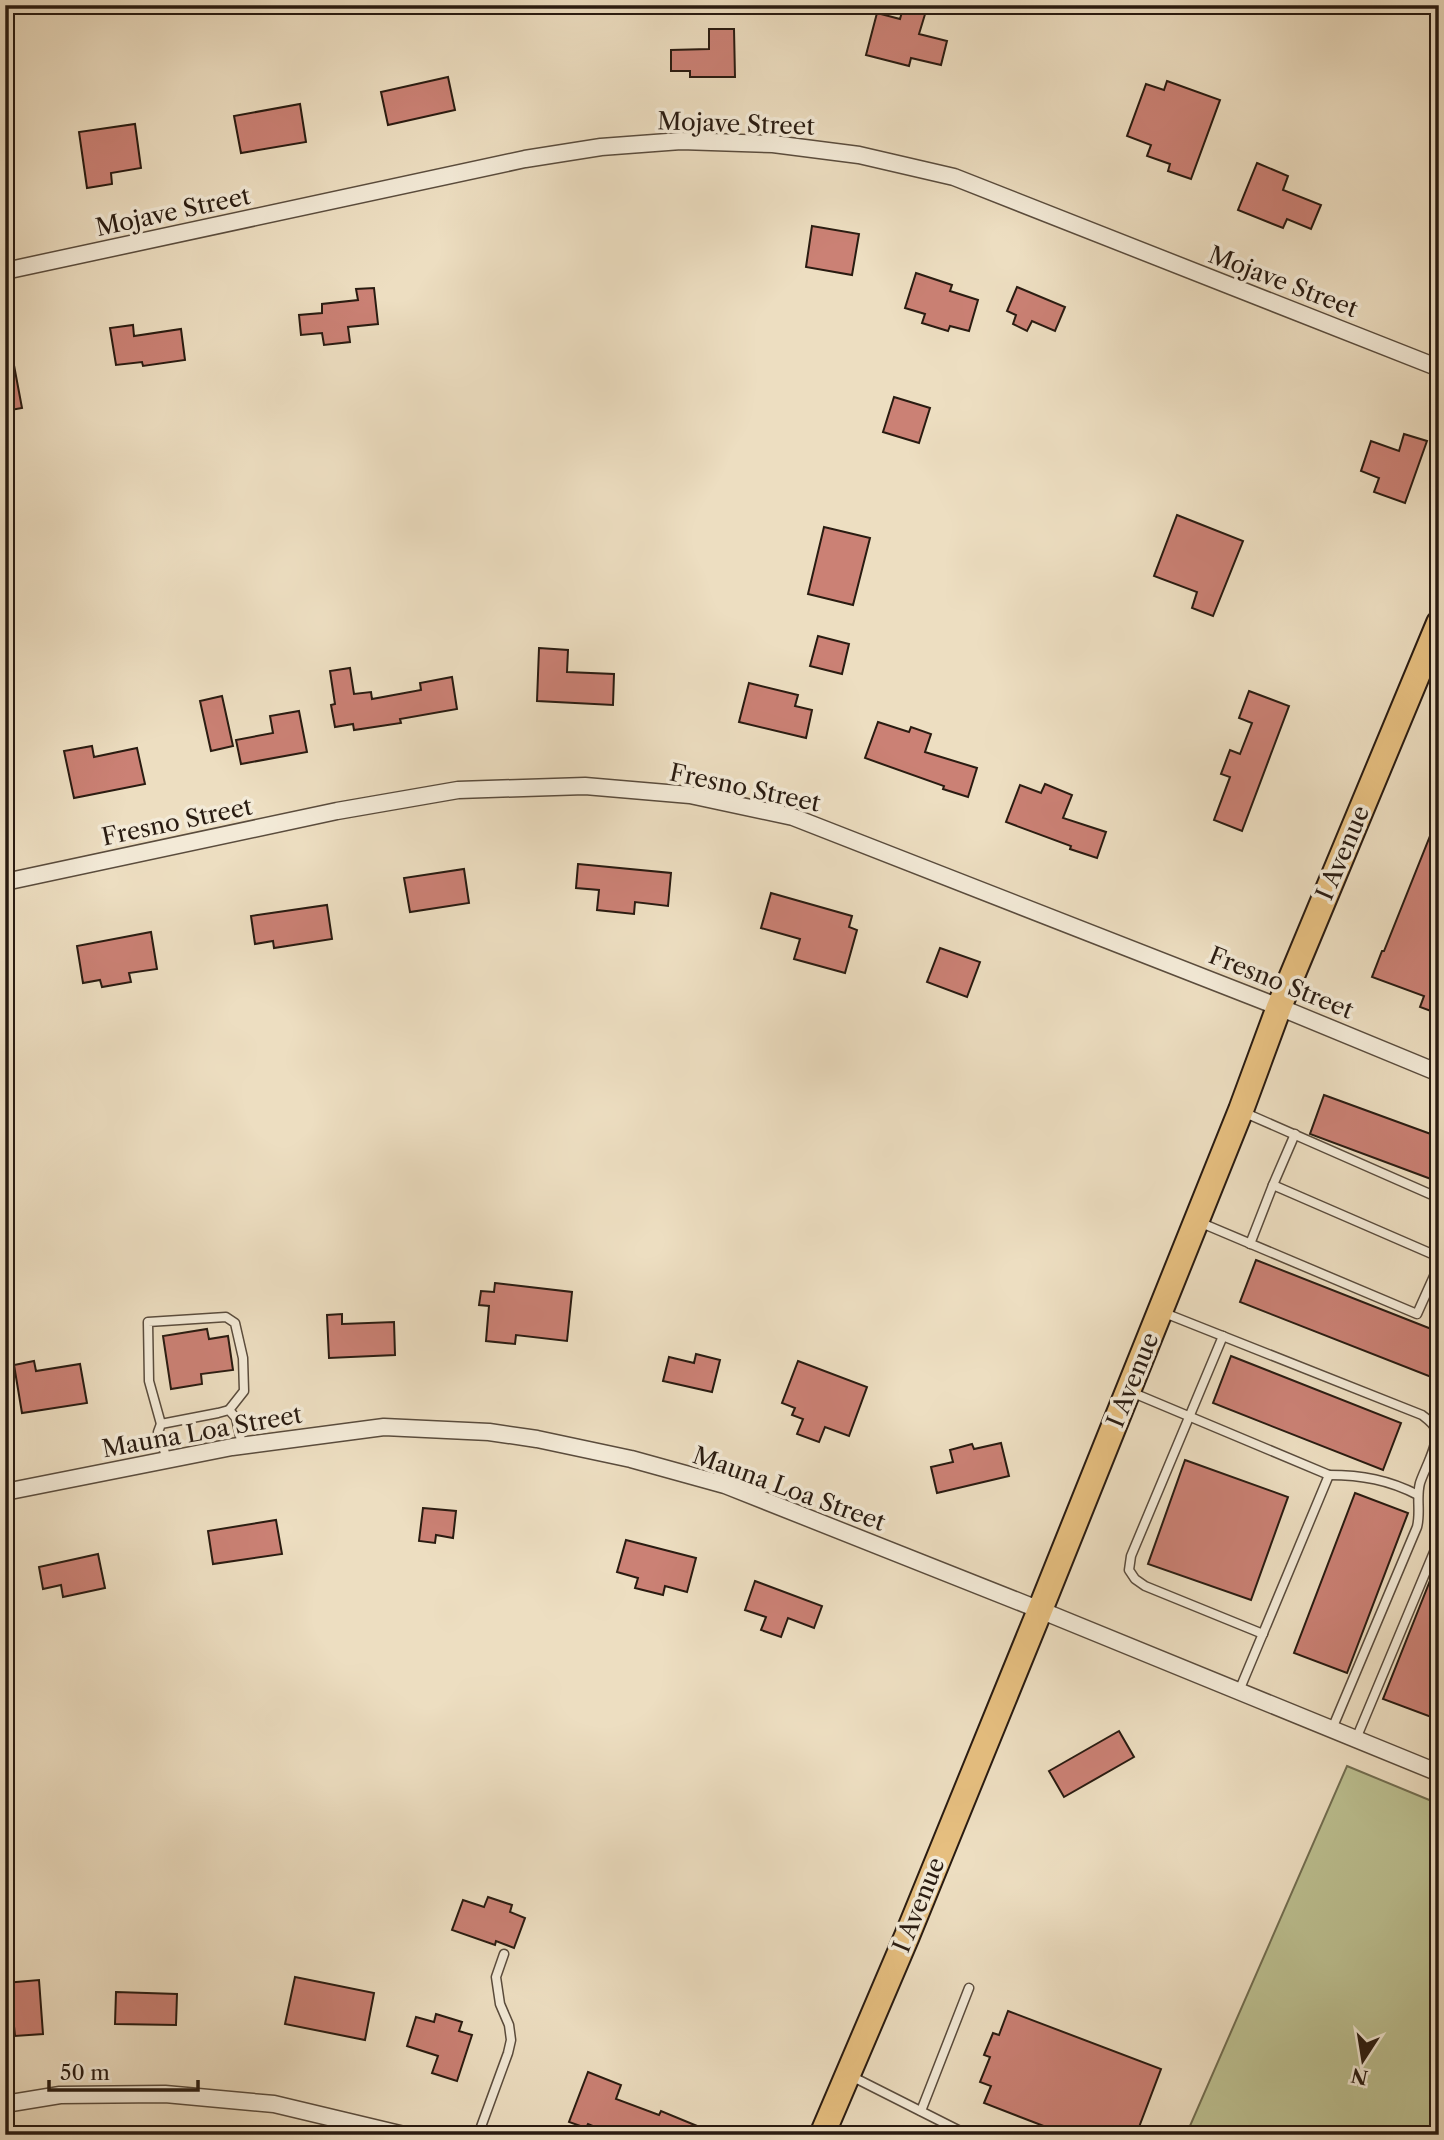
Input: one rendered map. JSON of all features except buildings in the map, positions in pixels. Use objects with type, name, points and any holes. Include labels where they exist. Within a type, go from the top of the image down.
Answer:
[{"type":"main road","name":"I Avenue","points":[[822,2135],[1040,1610],[1241,1110],[1279,1006],[1439,623]]},
{"type":"street","name":"Mojave Street","points":[[5,271],[525,159],[601,147],[681,141],[773,144],[859,155],[954,177],[1439,368]]},
{"type":"street","name":"Fresno Street","points":[[5,882],[337,811],[458,790],[585,786],[690,795],[793,817],[1279,1006],[1439,1073]]},
{"type":"street","name":"Mauna Loa Street","points":[[5,1492],[242,1446],[384,1427],[489,1432],[537,1439],[631,1459],[725,1485],[1439,1773]]},
{"type":"street","points":[[5,2104],[60,2095],[165,2094],[274,2104],[404,2135]]},
{"type":"lane","points":[[1241,1110],[1439,1198]]},
{"type":"lane","points":[[1250,1244],[1295,1134]]},
{"type":"lane","points":[[1273,1185],[1439,1257]]},
{"type":"lane","points":[[1196,1221],[1417,1314],[1439,1265]]},
{"type":"lane","points":[[1160,1312],[1422,1415],[1432,1423],[1437,1432],[1420,1485],[1420,1515],[1417,1527],[1332,1729]]},
{"type":"lane","points":[[161,1424],[229,1410],[244,1391],[243,1358],[235,1324],[226,1317],[148,1322],[149,1381],[167,1459]]},
{"type":"lane","points":[[1223,1336],[1131,1556],[1129,1570],[1135,1579],[1145,1586],[1263,1634]]},
{"type":"lane","points":[[1128,1390],[1329,1475],[1357,1475],[1383,1480],[1419,1495]]},
{"type":"lane","points":[[229,1410],[236,1418],[242,1446]]},
{"type":"lane","points":[[1239,1691],[1329,1475]]},
{"type":"lane","points":[[1356,1739],[1439,1539]]},
{"type":"lane","points":[[478,2135],[511,2040],[509,2025],[500,2004],[496,1977],[504,1954]]},
{"type":"lane","points":[[921,2111],[970,1989]]},
{"type":"lane","points":[[848,2074],[968,2135]]},
{"type":"green space","points":[[1347,1766],[1439,1804],[1439,2135],[1186,2135]]}]
